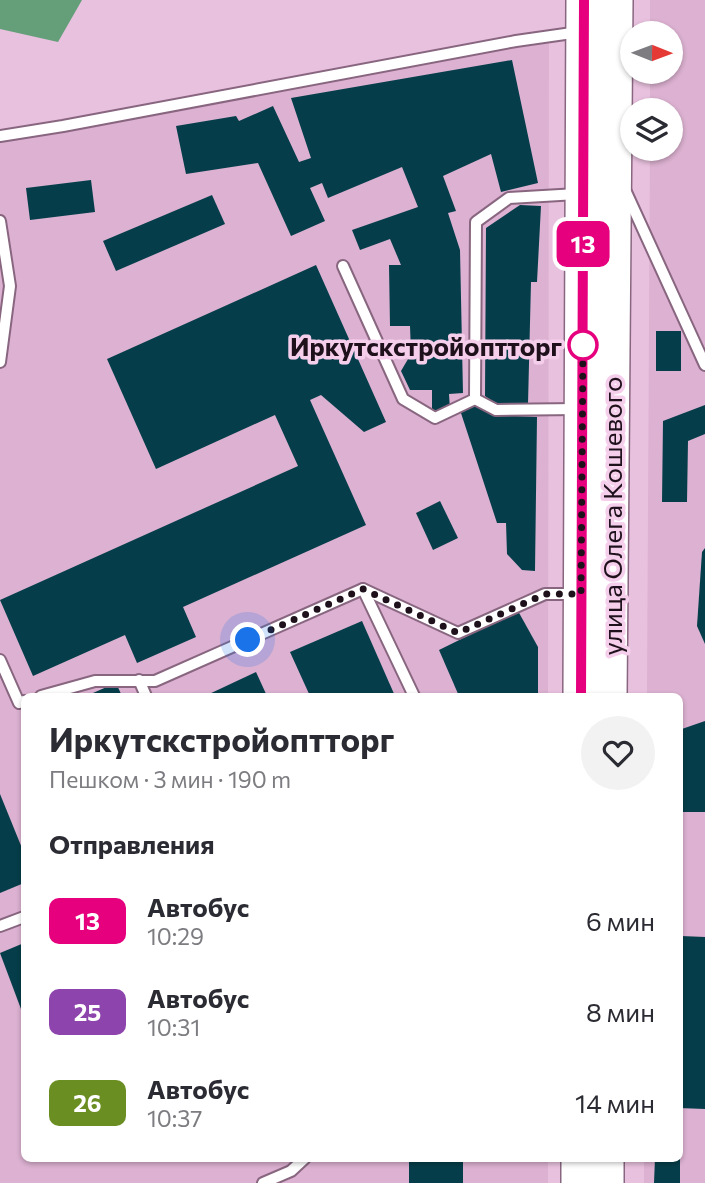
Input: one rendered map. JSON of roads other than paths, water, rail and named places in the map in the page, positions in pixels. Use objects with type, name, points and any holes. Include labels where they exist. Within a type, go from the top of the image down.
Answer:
[{"type":"main road","name":"улица Олега Кошевого","points":[[609,693],[615,0]]},
{"type":"main road","name":"улица Олега Кошевого","points":[[581,693],[584,194],[582,10]]},
{"type":"main road","points":[[579,1162],[579,1183]]},
{"type":"main road","points":[[606,1162],[606,1183]]},
{"type":"lane","points":[[0,136],[63,127],[516,41],[582,10]]},
{"type":"lane","points":[[613,164],[705,365]]},
{"type":"lane","points":[[475,400],[476,222],[509,198],[584,194]]},
{"type":"lane","points":[[0,221],[10,286],[0,362]]},
{"type":"lane","points":[[343,266],[402,399],[435,418],[475,400],[496,410],[582,409]]},
{"type":"lane","points":[[52,693],[95,681],[155,681],[363,589],[458,633],[545,594],[581,594]]},
{"type":"lane","points":[[363,589],[413,693]]},
{"type":"lane","points":[[2,667],[21,700]]},
{"type":"lane","points":[[139,680],[145,693]]},
{"type":"lane","points":[[0,926],[21,918]]},
{"type":"lane","points":[[264,1183],[291,1171],[301,1162]]},
{"type":"place","name":"Иркутскстройоптторг","points":[[583,345]]}]
